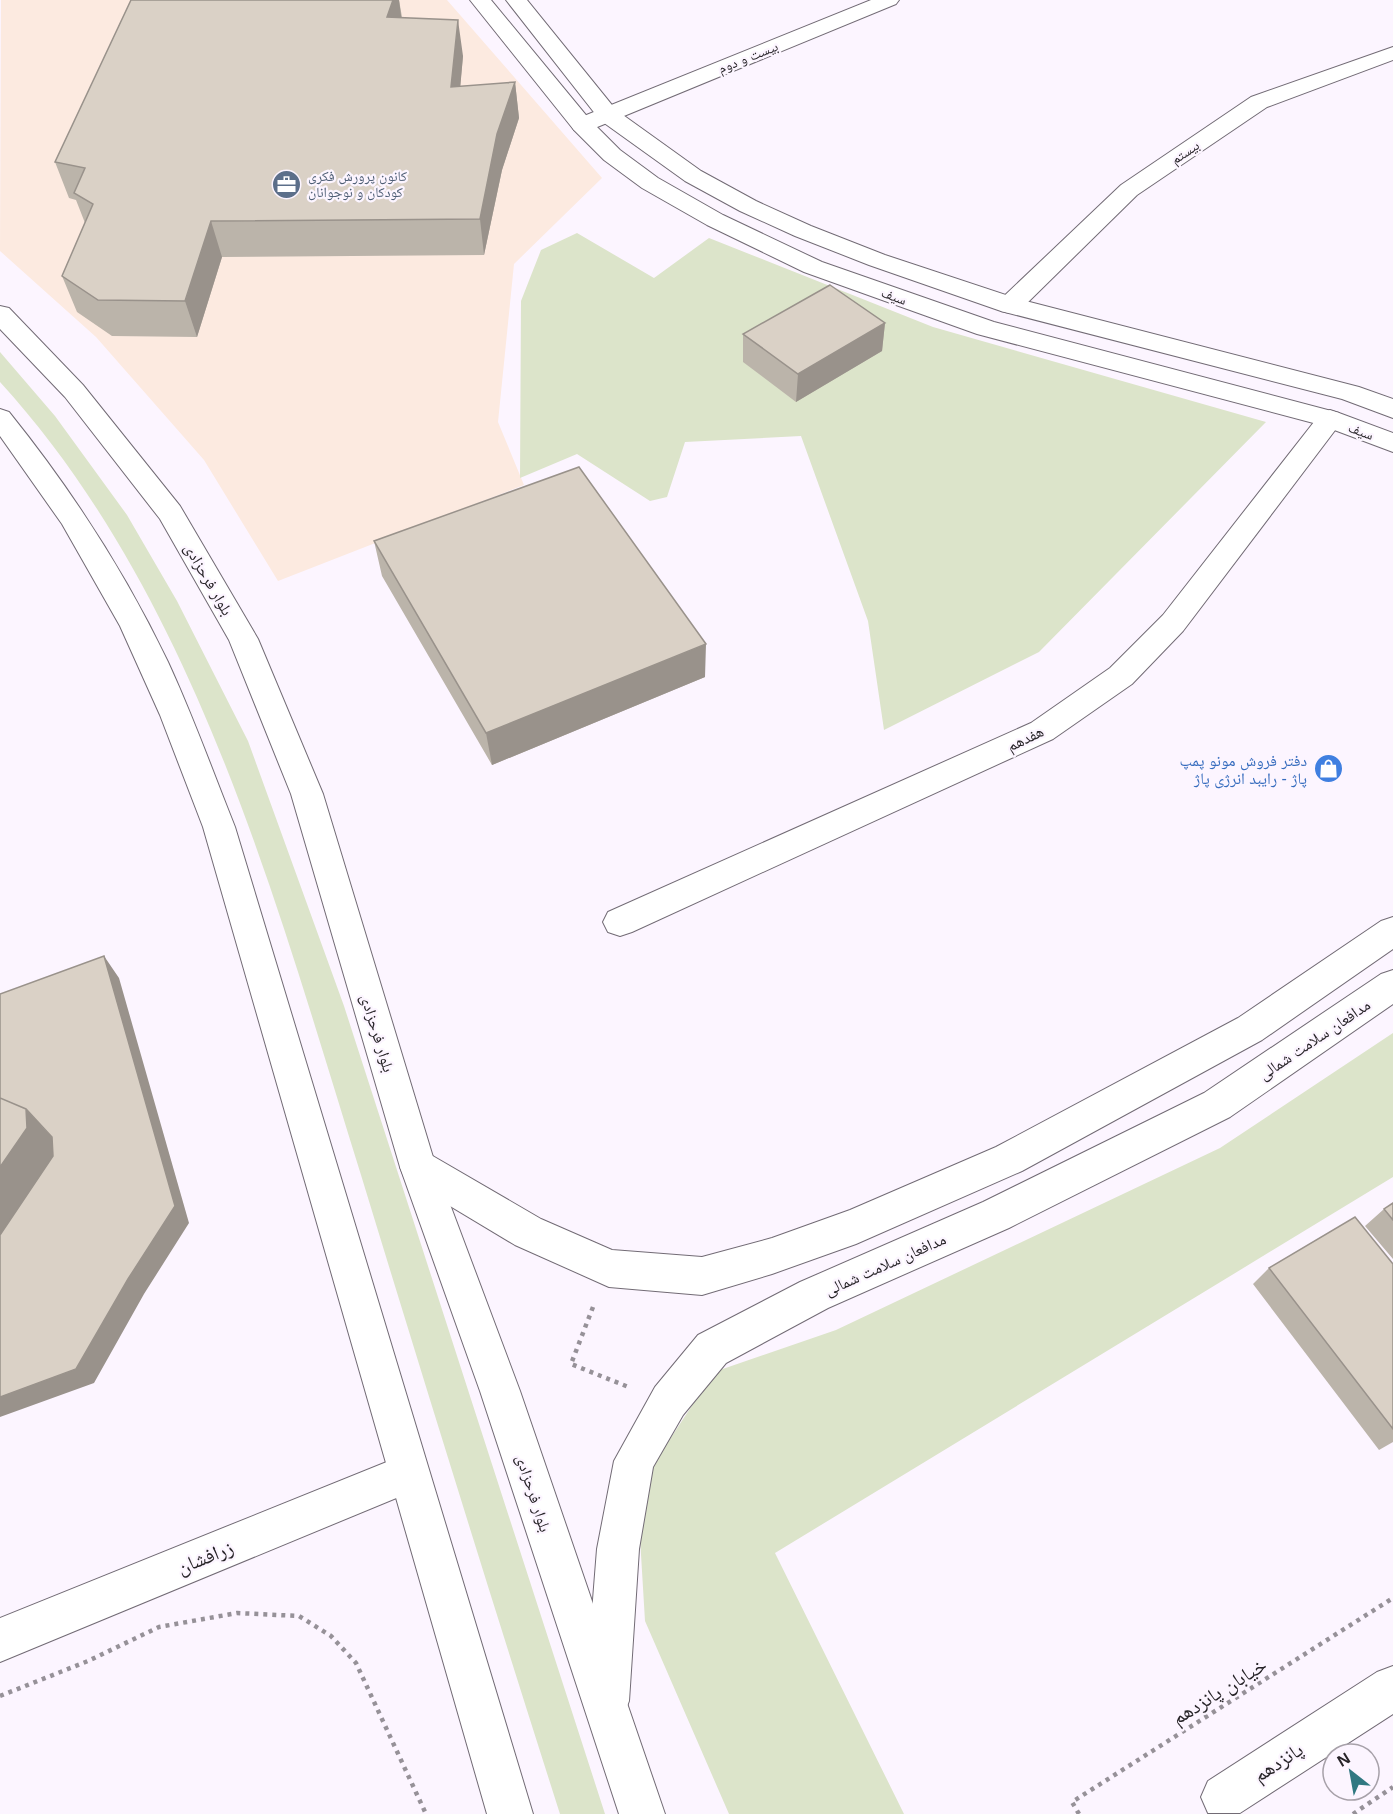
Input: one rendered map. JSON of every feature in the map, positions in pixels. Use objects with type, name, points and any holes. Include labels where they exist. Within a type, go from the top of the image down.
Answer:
[{"type":"street","name":"سیف","points":[[480,0],[582,125],[612,155],[650,183],[716,220],[813,267],[986,328],[1330,419],[1393,443]]},
{"type":"street","name":"سیف","points":[[516,0],[608,115],[693,176],[748,206],[803,231],[877,260],[1010,305],[1350,393],[1393,409]]},
{"type":"street","name":"بیست و دوم","points":[[582,125],[889,0]]},
{"type":"street","name":"بیستم","points":[[986,328],[1129,190],[1259,102],[1393,53]]},
{"type":"street","name":"بلوار فرحزادی","points":[[0,314],[74,391],[170,513],[243,639],[306,794],[418,1167],[500,1391],[642,1814]]},
{"type":"street","name":"هفدهم","points":[[620,922],[1042,731],[1121,676],[1173,623],[1350,393]]},
{"type":"street","points":[[0,418],[49,484],[92,551],[133,622],[169,698],[219,827],[510,1814]]},
{"type":"street","points":[[418,1167],[528,1232],[609,1268],[702,1275],[772,1256],[856,1226],[1009,1159],[1250,1029],[1393,931]]},
{"type":"street","name":"مدافعان سلامت شمالی","points":[[607,1711],[618,1549],[634,1461],[669,1401],[712,1349],[814,1295],[996,1215],[1217,1106],[1393,985]]},
{"type":"street","name":"زرافشان","points":[[0,1640],[409,1473]]},
{"type":"street","name":"پانزدهم","points":[[1224,1797],[1393,1688]]},
{"type":"path","points":[[593,1306],[571,1364],[634,1389]]},
{"type":"path","name":"خیابان پانزدهم","points":[[1079,1814],[1072,1802],[1393,1598]]},
{"type":"path","points":[[0,1696],[88,1661],[159,1627],[237,1613],[299,1616],[331,1636],[356,1663],[426,1814]]},
{"type":"path","points":[[1353,1814],[1393,1787]]},
{"type":"shaded area","points":[[1,0],[447,0],[602,178],[514,264],[498,422],[524,485],[278,581],[204,460],[96,337],[0,251]]},
{"type":"green space","points":[[577,233],[654,278],[709,238],[933,327],[1266,422],[1039,652],[884,730],[868,621],[801,436],[685,442],[667,497],[650,501],[577,454],[520,478],[521,301],[541,250]]},
{"type":"green space","points":[[0,352],[55,416],[127,515],[177,601],[248,741],[344,1006],[605,1814],[560,1814],[296,967],[261,861],[222,757],[178,656],[127,558],[68,467],[0,382]]},
{"type":"green space","points":[[1393,1033],[1393,1177],[775,1553],[904,1814],[729,1814],[645,1621],[640,1538],[647,1474],[714,1372],[836,1330],[1220,1148]]},
{"type":"building","name":"کانون پرورش فکری کودکان و نوجوانان","points":[[131,0],[393,0],[387,17],[458,20],[451,87],[515,82],[497,134],[480,219],[211,221],[185,301],[98,300],[62,276],[93,204],[74,193],[85,168],[55,162]]},
{"type":"building","points":[[830,285],[885,323],[798,374],[743,334]]},
{"type":"building","points":[[579,467],[706,644],[486,733],[374,541]]},
{"type":"building","points":[[104,956],[175,1206],[128,1279],[76,1369],[0,1397],[0,1235],[53,1156],[52,1137],[26,1109],[0,1098],[0,994]]},
{"type":"building","points":[[0,1098],[26,1109],[27,1128],[0,1167]]},
{"type":"building","points":[[1393,1203],[1393,1220],[1384,1209]]},
{"type":"building","points":[[1355,1217],[1393,1264],[1393,1429],[1269,1268]]},
{"type":"place","name":"کانون پرورش فکری کودکان و نوجوانان","points":[[287,184]]},
{"type":"place","name":"دفتر فروش مونو پمپ پاژ - رایبد انرژی پاژ","points":[[1328,769]]}]
